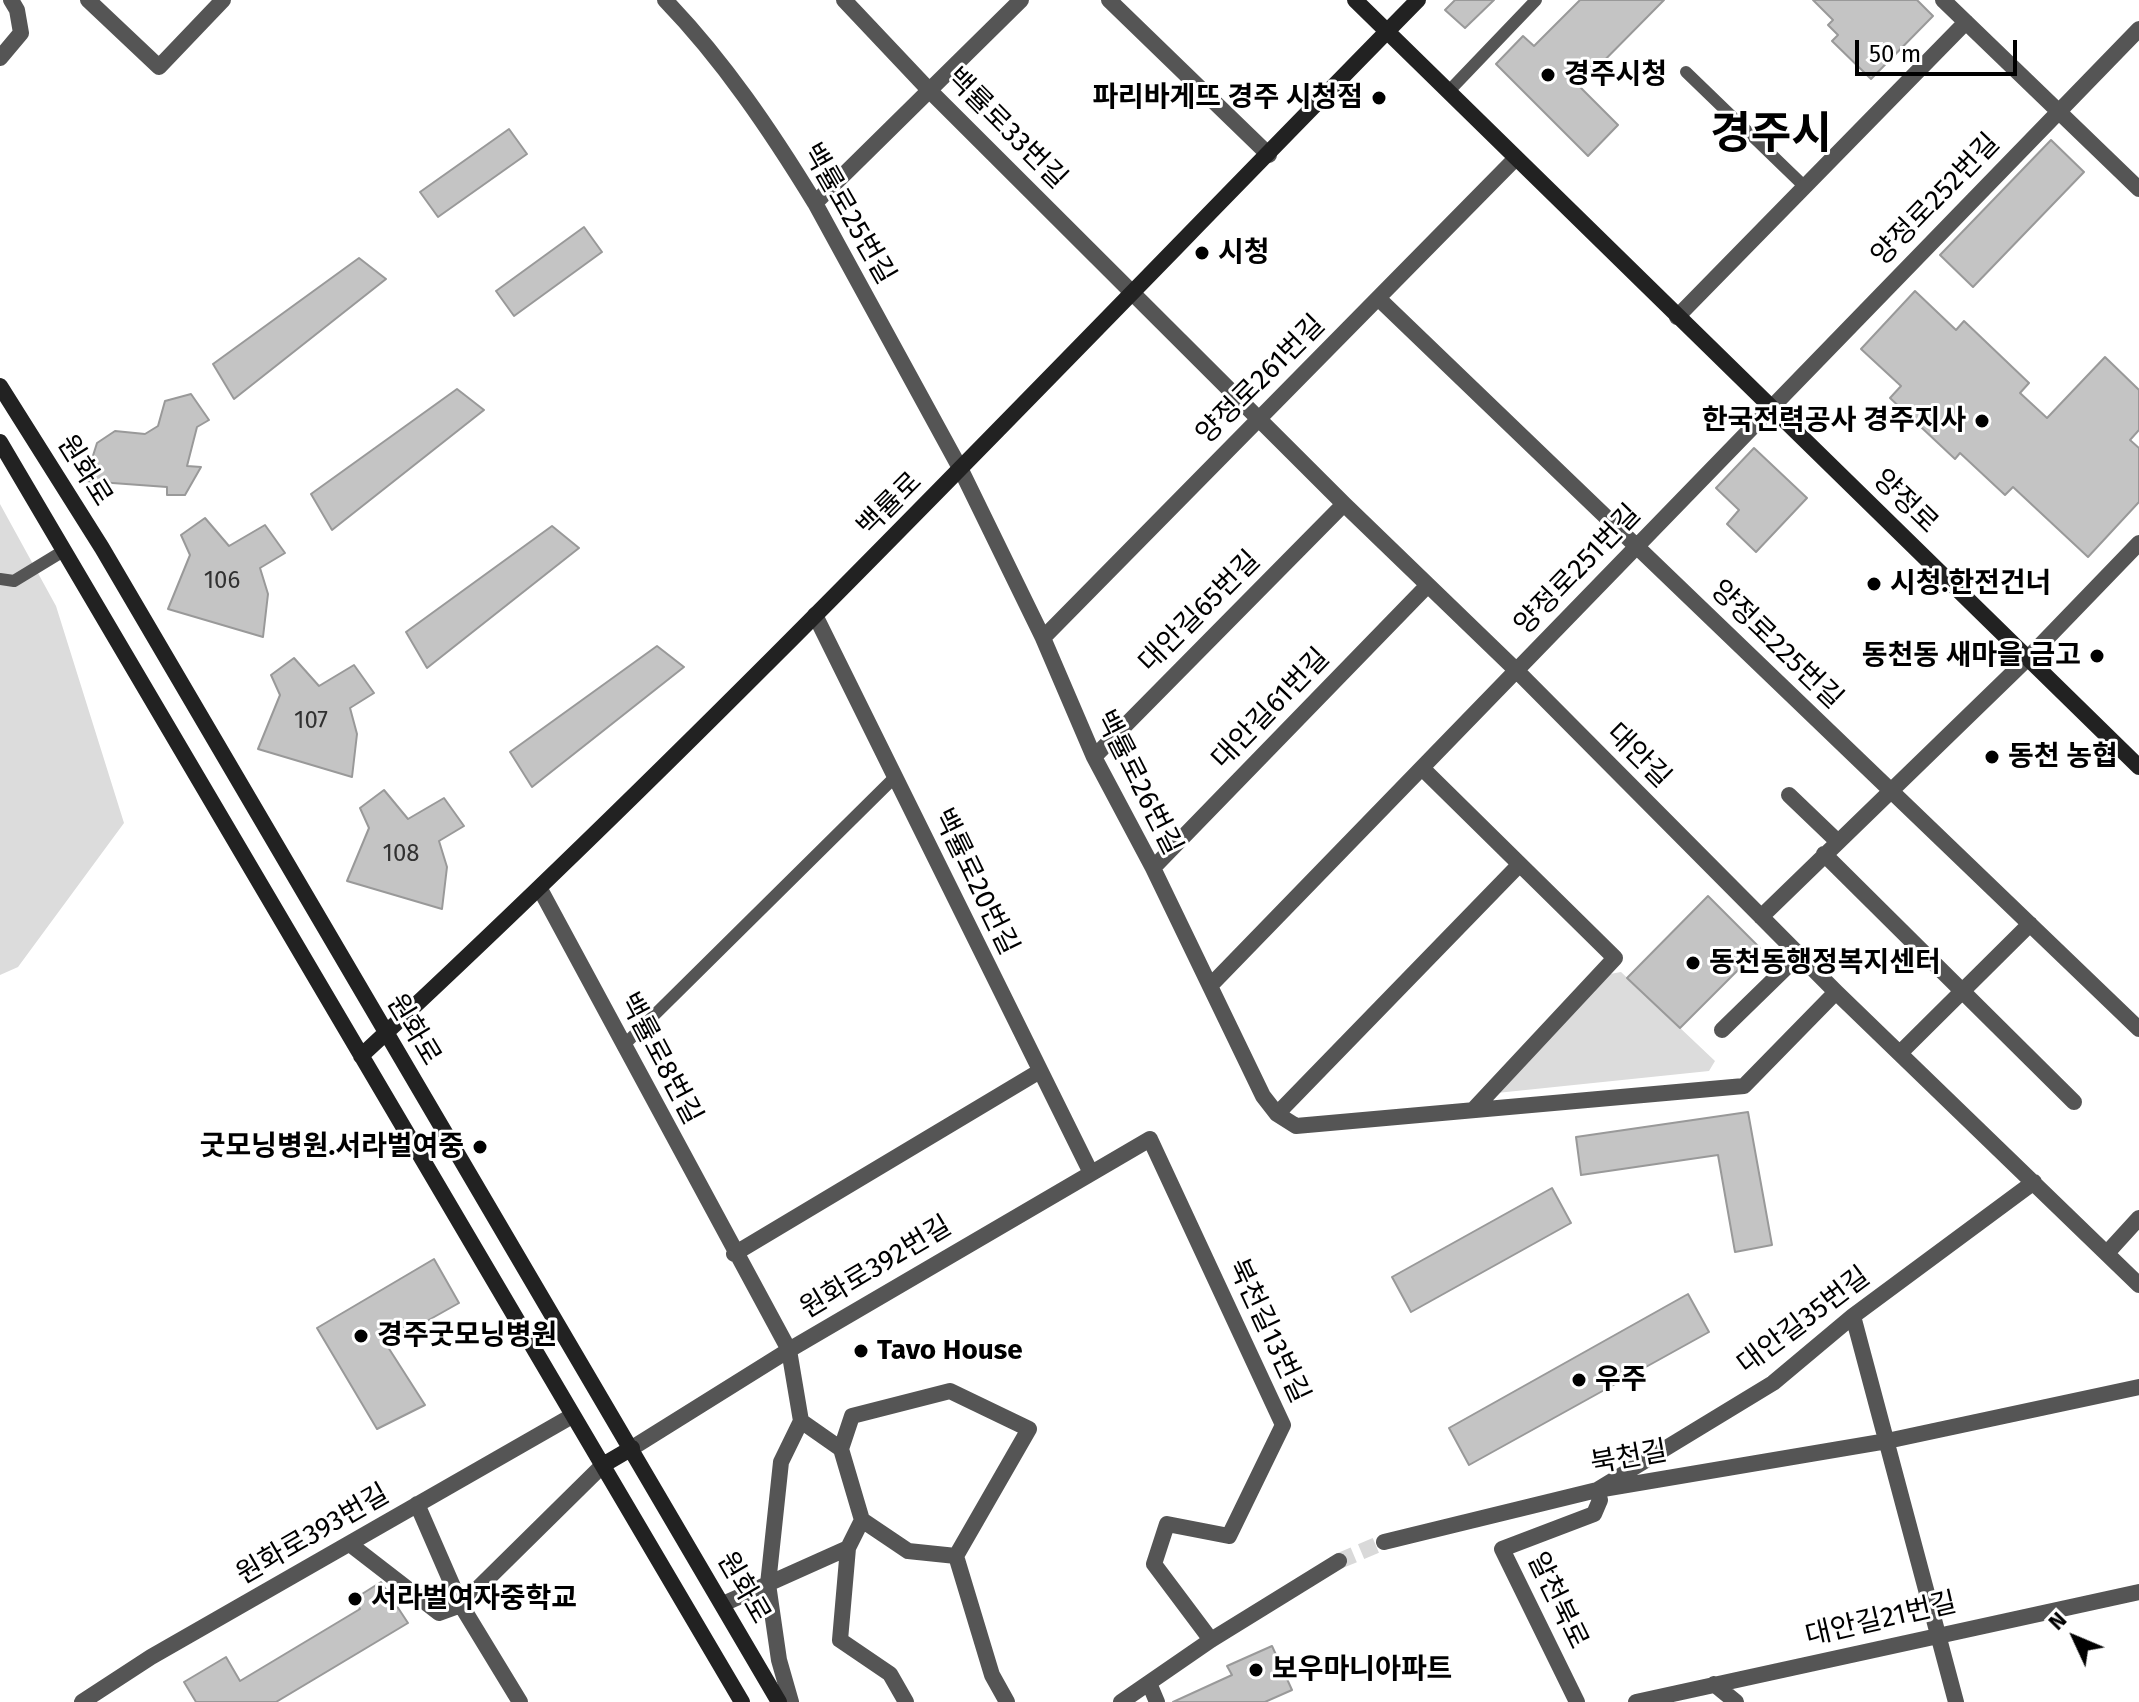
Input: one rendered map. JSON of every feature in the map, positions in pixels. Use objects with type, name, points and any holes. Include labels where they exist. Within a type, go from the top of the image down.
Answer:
[{"type":"main road","name":"양정로","points":[[1355,0],[2139,767]]},
{"type":"main road","name":"백률로","points":[[361,1056],[540,889],[961,470],[1418,0]]},
{"type":"main road","name":"원화로","points":[[0,386],[110,562],[779,1702]]},
{"type":"main road","name":"원화로","points":[[0,442],[742,1702]]},
{"type":"main road","points":[[603,1465],[632,1448]]},
{"type":"street","points":[[0,58],[21,33],[17,10],[11,0]]},
{"type":"street","points":[[88,0],[159,67],[223,0]]},
{"type":"street","name":"백률로25번길","points":[[665,0],[699,35],[815,203],[961,470]]},
{"type":"street","name":"백률로33번길","points":[[844,0],[929,90],[1135,293]]},
{"type":"street","points":[[815,203],[1021,0]]},
{"type":"street","points":[[1109,0],[1269,155]]},
{"type":"street","points":[[1943,0],[2139,189]]},
{"type":"street","points":[[1677,317],[1966,22]]},
{"type":"street","name":"양정로252번길","points":[[1771,409],[2139,29]]},
{"type":"street","name":"양정로261번길","points":[[1043,638],[1516,158]]},
{"type":"street","name":"대안길","points":[[1135,293],[1836,992],[2139,1285]]},
{"type":"street","name":"양정로225번길","points":[[1378,298],[2139,1029]]},
{"type":"street","name":"양정로251번길","points":[[1210,986],[1771,409]]},
{"type":"street","name":"백률로26번길","points":[[961,470],[1043,638],[1094,757],[1153,868],[1263,1096],[1277,1114]]},
{"type":"street","name":"대안길65번길","points":[[1094,757],[1344,504]]},
{"type":"street","points":[[1761,917],[1889,789],[2028,658],[2139,543]]},
{"type":"street","name":"대안길61번길","points":[[1153,868],[1427,586]]},
{"type":"street","name":"백률로20번길","points":[[815,615],[1090,1171]]},
{"type":"street","points":[[1422,768],[1615,958],[1474,1109]]},
{"type":"street","points":[[1789,795],[1837,841]]},
{"type":"street","points":[[1824,854],[2074,1102]]},
{"type":"street","points":[[1519,865],[1277,1114],[1296,1126],[1744,1086],[1836,992]]},
{"type":"street","name":"백률로8번길","points":[[540,889],[734,1254],[789,1350]]},
{"type":"street","points":[[1900,1053],[2030,924]]},
{"type":"street","points":[[1722,1030],[1799,955]]},
{"type":"street","points":[[734,1254],[1040,1071]]},
{"type":"street","name":"원화로392번길","points":[[632,1448],[789,1350],[1090,1171],[1150,1139]]},
{"type":"street","name":"북천길13번길","points":[[1150,1139],[1283,1425],[1229,1536],[1167,1524],[1154,1564],[1211,1640]]},
{"type":"street","name":"대안길35번길","points":[[1597,1490],[1773,1383],[1853,1316],[2034,1182]]},
{"type":"street","points":[[2107,1253],[2139,1218]]},
{"type":"street","points":[[1853,1316],[1956,1702]]},
{"type":"street","points":[[789,1350],[801,1421],[781,1462],[768,1584],[779,1660],[791,1702]]},
{"type":"street","name":"북천길","points":[[1384,1542],[1597,1490],[1887,1441],[2139,1387]]},
{"type":"street","points":[[956,1556],[908,1551],[862,1520],[841,1449],[852,1416],[950,1391],[1029,1429],[956,1556],[992,1675],[1007,1702]]},
{"type":"street","name":"원화로393번길","points":[[82,1702],[151,1657],[572,1416]]},
{"type":"street","points":[[801,1421],[841,1449]]},
{"type":"street","points":[[351,1545],[439,1613],[461,1605],[603,1465]]},
{"type":"street","name":"알천북로","points":[[1577,1702],[1502,1549],[1594,1514],[1600,1500],[1597,1490]]},
{"type":"street","points":[[417,1504],[461,1605],[520,1702]]},
{"type":"street","points":[[862,1520],[848,1548],[840,1640],[890,1674],[906,1702]]},
{"type":"street","points":[[723,1604],[848,1548]]},
{"type":"street","points":[[1121,1702],[1211,1640],[1339,1561]]},
{"type":"street","name":"대안길21번길","points":[[1636,1702],[1939,1633],[2139,1592]]},
{"type":"street","points":[[1149,1683],[1157,1702]]},
{"type":"street","points":[[1714,1684],[1736,1702]]},
{"type":"lane","points":[[1448,92],[1536,0]]},
{"type":"lane","points":[[1686,72],[1805,187]]},
{"type":"lane","points":[[0,579],[14,581],[65,550]]},
{"type":"lane","points":[[623,1046],[895,777]]},
{"type":"shaded area","points":[[0,504],[56,606],[124,823],[18,967],[0,975]]},
{"type":"shaded area","points":[[1621,972],[1715,1061],[1709,1071],[1487,1094],[1610,974]]},
{"type":"building","points":[[1455,0],[1494,0],[1465,28],[1445,10]]},
{"type":"building","name":"경주시청","points":[[1580,0],[1664,0],[1579,86],[1618,125],[1588,156],[1496,64],[1523,36],[1534,46]]},
{"type":"building","points":[[1813,0],[1917,0],[1933,16],[1871,79],[1832,41],[1838,35],[1828,25],[1833,20]]},
{"type":"building","points":[[509,129],[527,154],[438,217],[420,192]]},
{"type":"building","points":[[2051,140],[2084,172],[1973,287],[1940,255]]},
{"type":"building","points":[[584,227],[602,252],[514,316],[496,291]]},
{"type":"building","points":[[359,258],[386,279],[234,399],[213,364]]},
{"type":"building","name":"한국전력공사 경주지사","points":[[1915,291],[1956,330],[1964,321],[2029,383],[2020,393],[2047,418],[2105,357],[2139,390],[2139,430],[2130,440],[2139,448],[2139,502],[2088,557],[2013,487],[2005,495],[1960,453],[1955,459],[1890,398],[1901,386],[1861,349]]},
{"type":"building","points":[[457,389],[484,410],[332,530],[311,494]]},
{"type":"building","points":[[191,394],[209,420],[197,427],[187,466],[201,467],[185,495],[167,495],[167,487],[85,481],[97,443],[115,431],[145,434],[158,426],[165,401]]},
{"type":"building","points":[[1754,448],[1807,498],[1756,552],[1727,524],[1739,510],[1716,488]]},
{"type":"building","points":[[205,518],[229,546],[265,525],[285,553],[260,568],[268,594],[263,637],[168,609],[190,555],[181,535]]},
{"type":"building","points":[[552,526],[579,548],[427,668],[406,632]]},
{"type":"building","points":[[657,646],[684,667],[532,787],[510,752]]},
{"type":"building","points":[[294,658],[319,686],[354,665],[374,693],[350,708],[357,734],[352,777],[258,749],[280,695],[271,675]]},
{"type":"building","points":[[384,790],[408,819],[444,798],[464,826],[439,841],[447,867],[442,909],[347,881],[369,828],[360,808]]},
{"type":"building","name":"동천동행정복지센터","points":[[1708,896],[1760,948],[1680,1028],[1627,978]]},
{"type":"building","points":[[1748,1112],[1772,1245],[1735,1252],[1718,1155],[1581,1175],[1576,1137]]},
{"type":"building","points":[[1552,1188],[1571,1223],[1411,1312],[1392,1277]]},
{"type":"building","name":"경주굿모닝병원","points":[[434,1259],[459,1303],[386,1344],[425,1405],[377,1429],[317,1328]]},
{"type":"building","name":"우주","points":[[1688,1294],[1709,1332],[1469,1465],[1449,1428]]},
{"type":"building","points":[[381,1582],[408,1623],[276,1702],[196,1702],[184,1682],[226,1657],[240,1681],[360,1609],[354,1599]]},
{"type":"building","name":"보우마니아파트","points":[[1272,1646],[1292,1690],[1265,1702],[1173,1702],[1232,1675],[1227,1666]]},
{"type":"tunnel","points":[[1339,1561],[1384,1542]]},
{"type":"place","name":"경주시청","points":[[1548,75]]},
{"type":"place","name":"파리바게뜨 경주 시청점","points":[[1379,98]]},
{"type":"place","name":"시청","points":[[1202,253]]},
{"type":"place","name":"한국전력공사 경주지사","points":[[1982,421]]},
{"type":"place","name":"시청.한전건너","points":[[1874,584]]},
{"type":"place","name":"동천동 새마을 금고","points":[[2097,656]]},
{"type":"place","name":"동천 농협","points":[[1992,757]]},
{"type":"place","name":"동천동행정복지센터","points":[[1693,963]]},
{"type":"place","name":"굿모닝병원.서라벌여중","points":[[480,1147]]},
{"type":"place","name":"경주굿모닝병원","points":[[361,1336]]},
{"type":"place","name":"Tavo House","points":[[861,1351]]},
{"type":"place","name":"우주","points":[[1579,1380]]},
{"type":"place","name":"서라벌여자중학교","points":[[355,1599]]},
{"type":"place","name":"보우마니아파트","points":[[1256,1670]]},
{"type":"district","name":"경주시","points":[[1771,136]]}]
